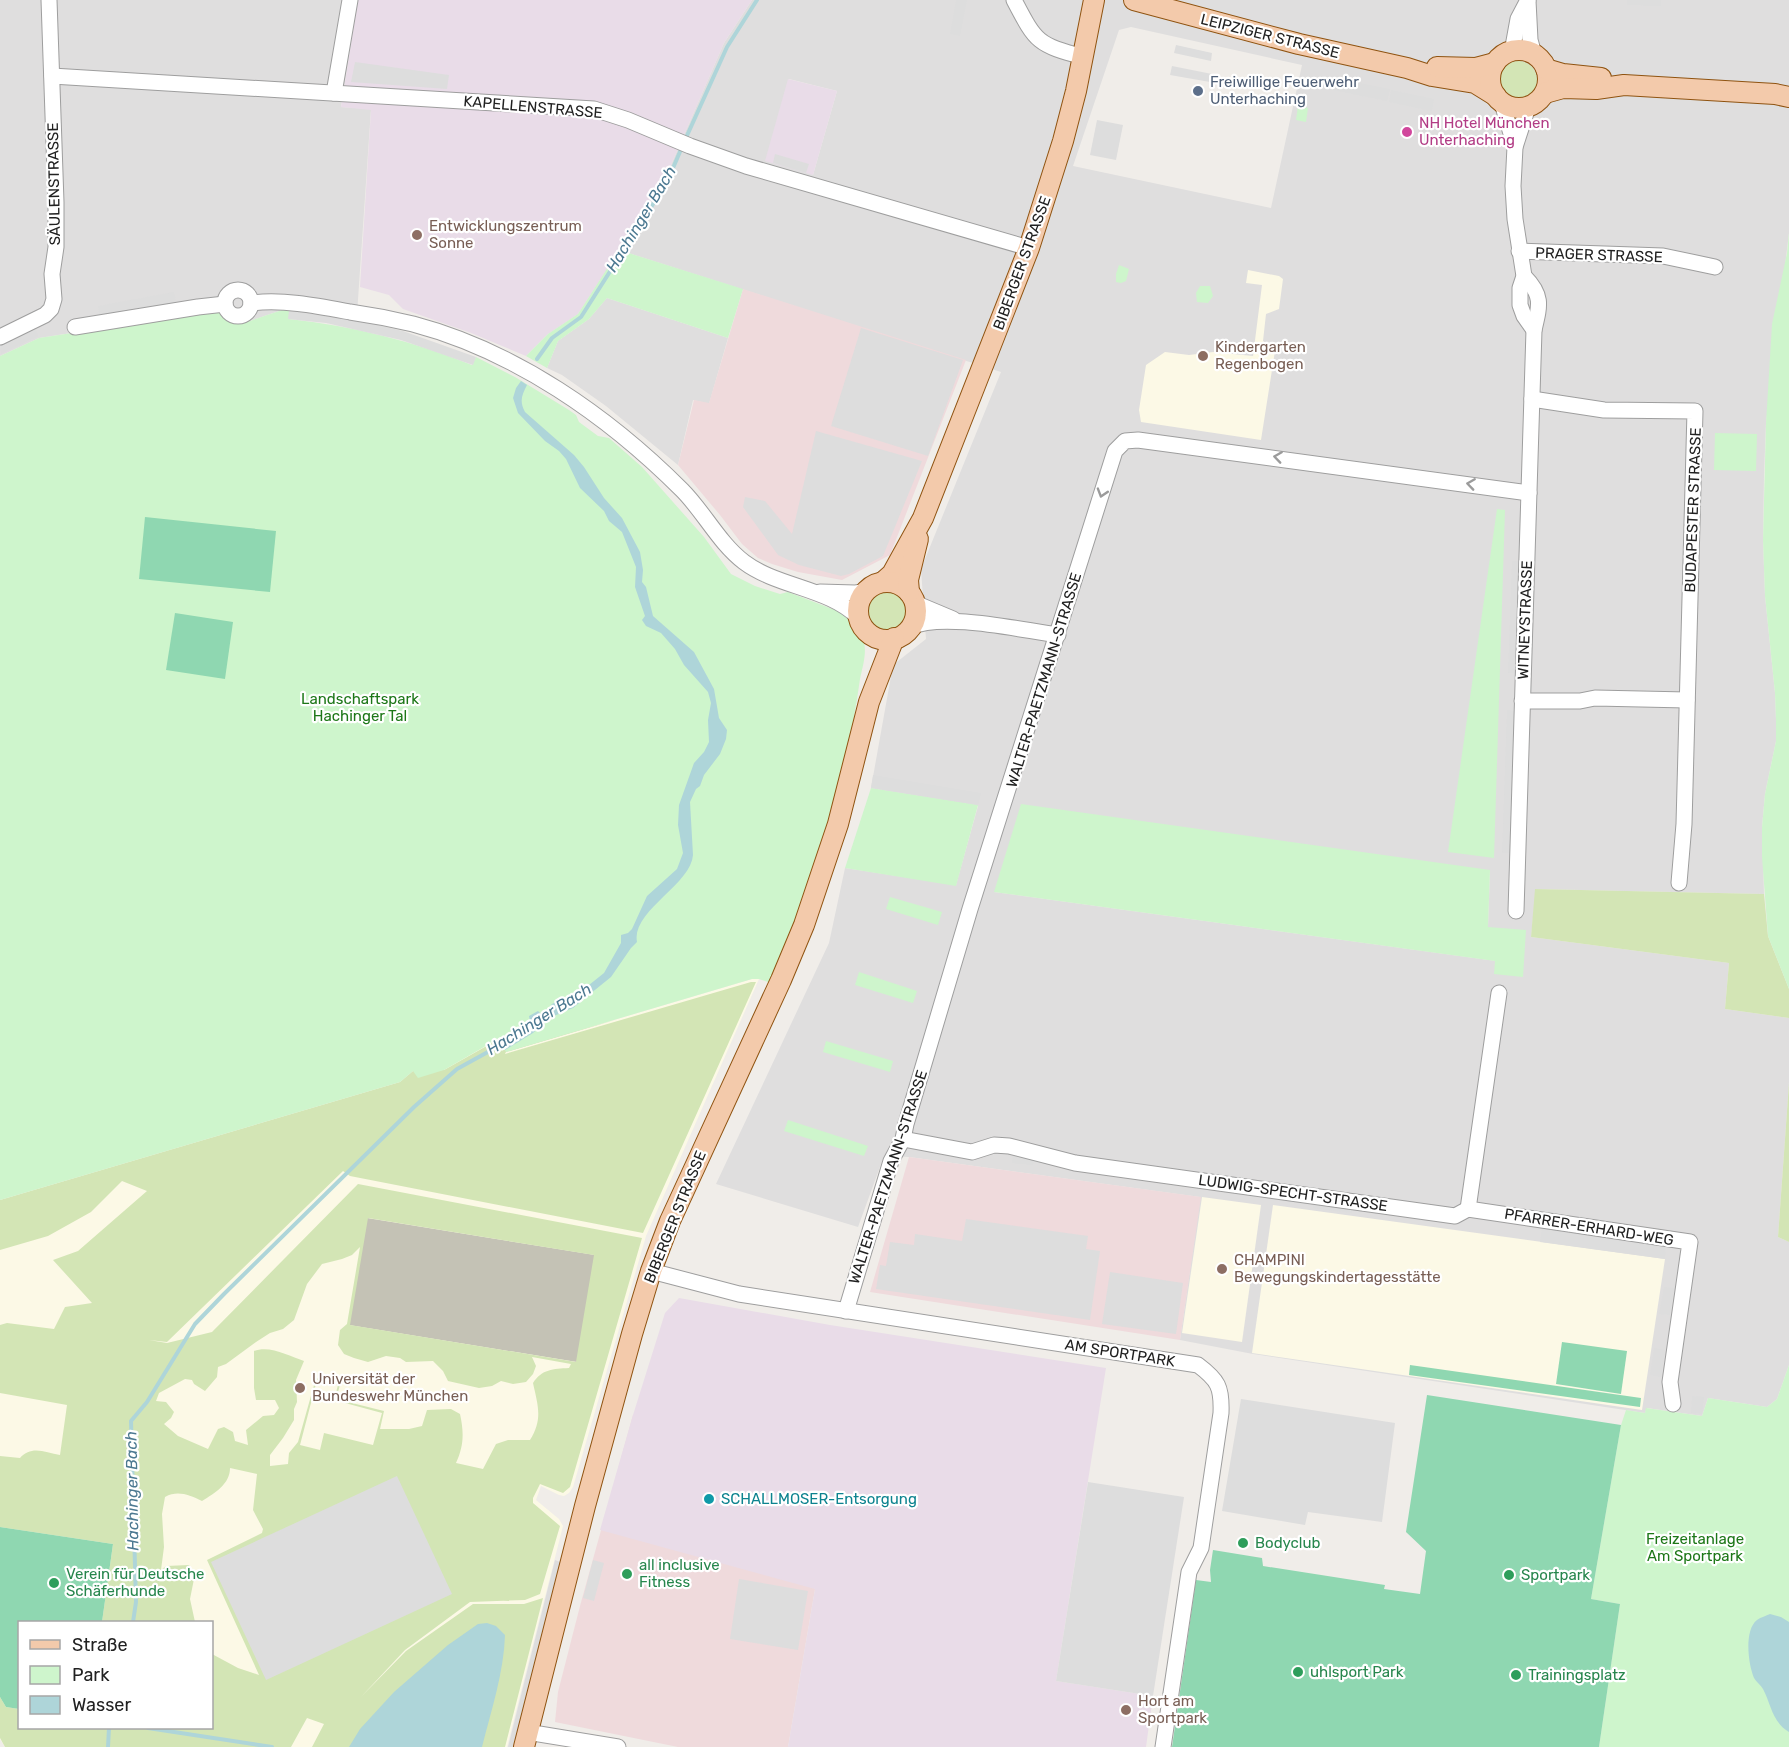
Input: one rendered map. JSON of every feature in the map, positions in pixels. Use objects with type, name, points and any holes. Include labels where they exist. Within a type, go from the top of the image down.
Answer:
[{"type":"main road","name":"BIBERGER STRASSE","points":[[883,582],[892,574],[923,518],[1029,248],[1063,141],[1084,57],[1094,0]]},
{"type":"main road","name":"LEIPZIGER STRASSE","points":[[1134,0],[1299,44],[1475,84],[1499,100]]},
{"type":"main road","points":[[1540,61],[1548,77],[1545,93],[1535,104],[1528,107],[1510,107],[1499,100],[1490,80],[1495,63],[1512,52],[1526,51],[1563,74],[1596,77],[1624,85]]},
{"type":"main road","name":"LEIPZIGER STRASSE","points":[[1407,68],[1432,66],[1476,68],[1495,63]]},
{"type":"main road","points":[[1545,93],[1563,88],[1596,89],[1624,85],[1753,92],[1789,97]]},
{"type":"main road","name":"BIBERGER STRASSE","points":[[911,596],[908,580],[923,518]]},
{"type":"main road","points":[[883,582],[892,582],[901,586],[911,596],[915,609],[914,618],[902,633],[885,639],[869,634],[858,617],[858,608],[865,591],[883,582]]},
{"type":"main road","name":"BIBERGER STRASSE","points":[[525,1740],[588,1494],[651,1271],[670,1221],[804,925],[838,824],[869,702],[902,633]]},
{"type":"main road","name":"BIBERGER STRASSE","points":[[869,634],[871,658],[869,702]]},
{"type":"street","name":"SÄULENSTRASSE","points":[[0,337],[45,315],[51,309],[54,299],[52,274],[56,248],[56,202],[49,0]]},
{"type":"street","points":[[334,93],[350,0]]},
{"type":"street","points":[[1014,0],[1026,25],[1039,40],[1058,50],[1084,57]]},
{"type":"street","points":[[1512,52],[1518,19],[1528,0]]},
{"type":"street","points":[[1528,0],[1530,40],[1540,61]]},
{"type":"street","name":"KAPELLENSTRASSE","points":[[52,76],[594,110],[628,120],[683,143],[760,170],[1029,248]]},
{"type":"street","name":"WITNEYSTRASSE","points":[[1499,100],[1515,147]]},
{"type":"street","name":"WITNEYSTRASSE","points":[[1516,911],[1534,330],[1524,316],[1520,305],[1520,288],[1524,276],[1519,251],[1513,186],[1515,147],[1528,107]]},
{"type":"street","name":"PRAGER STRASSE","points":[[1519,251],[1663,256],[1714,267]]},
{"type":"street","points":[[75,327],[225,304],[232,315],[239,316],[249,310],[251,303],[271,301],[333,309],[414,325],[477,347],[520,367],[593,414],[622,437],[683,490],[730,549],[744,562],[760,572],[851,610],[858,617]]},
{"type":"street","name":"BUDAPESTER STRASSE","points":[[1532,399],[1604,410],[1695,411],[1684,824],[1679,883]]},
{"type":"street","name":"WALTER-PAETZMANN-STRASSE","points":[[846,1311],[891,1161],[903,1140],[970,909],[1115,451],[1125,441],[1172,443],[1529,492]]},
{"type":"street","points":[[809,591],[855,593],[865,591]]},
{"type":"street","points":[[911,596],[922,606],[961,622]]},
{"type":"street","points":[[902,633],[920,623],[961,622],[1058,635]]},
{"type":"street","points":[[1522,701],[1595,698],[1687,700]]},
{"type":"street","points":[[1468,1209],[1499,993]]},
{"type":"street","name":"LUDWIG-SPECHT-STRASSE","points":[[903,1140],[972,1152],[994,1144],[1009,1146],[1075,1163],[1455,1216],[1468,1209]]},
{"type":"street","name":"PFARRER-ERHARD-WEG","points":[[1468,1209],[1690,1242],[1670,1382],[1672,1404]]},
{"type":"street","name":"AM SPORTPARK","points":[[651,1271],[739,1294],[1198,1365],[1217,1382],[1222,1396],[1221,1413],[1206,1517],[1201,1548],[1189,1572],[1163,1747]]},
{"type":"street","points":[[525,1740],[618,1747]]},
{"type":"shaded area","points":[[0,0],[358,0],[341,107],[371,109],[356,329],[282,310],[241,324],[233,323],[221,314],[200,313],[39,338],[0,356]]},
{"type":"shaded area","points":[[358,0],[752,0],[724,43],[664,181],[578,314],[548,334],[526,356],[471,333],[403,309],[389,295],[360,287],[371,110],[341,107]]},
{"type":"shaded area","points":[[752,0],[1789,0],[1789,233],[1766,423],[1764,476],[1765,596],[1775,693],[1776,741],[1765,794],[1762,827],[1764,894],[1536,889],[1531,937],[1729,963],[1725,1009],[1789,1018],[1789,1083],[1778,1237],[1789,1242],[1789,1365],[1777,1399],[1767,1407],[1708,1398],[1702,1416],[1647,1408],[1645,1413],[1253,1354],[1180,1340],[1200,1197],[909,1157],[884,1156],[858,1227],[716,1184],[829,943],[845,868],[956,885],[978,806],[871,788],[893,665],[926,639],[921,569],[1001,372],[619,250],[664,181],[724,43]],"holes":[[[1131,27],[1302,65],[1271,208],[1073,166],[1119,30]],[[789,79],[837,91],[813,175],[784,95]],[[1490,870],[1488,927],[1523,977],[1496,961],[994,892]]]},
{"type":"shaded area","points":[[956,0],[967,0],[960,36],[950,34]]},
{"type":"shaded area","points":[[1627,0],[1661,0],[1661,6],[1627,5]]},
{"type":"shaded area","points":[[1176,45],[1212,53],[1211,61],[1174,53]]},
{"type":"shaded area","points":[[355,62],[449,75],[447,89],[351,82]]},
{"type":"shaded area","points":[[1172,66],[1212,74],[1210,82],[1170,75]]},
{"type":"shaded area","points":[[1335,78],[1390,89],[1387,101],[1333,90]]},
{"type":"shaded area","points":[[788,79],[837,91],[813,175],[765,161]]},
{"type":"shaded area","points":[[1391,90],[1434,99],[1432,111],[1389,102]]},
{"type":"shaded area","points":[[1097,120],[1123,125],[1116,160],[1090,155]]},
{"type":"shaded area","points":[[775,154],[809,164],[806,173],[773,163]]},
{"type":"shaded area","name":"Kindergarten Regenbogen","points":[[1248,270],[1279,276],[1283,279],[1279,309],[1266,314],[1263,341],[1275,351],[1261,440],[1141,422],[1139,410],[1146,365],[1165,352],[1189,355],[1213,352],[1253,356],[1262,285],[1246,283]]},
{"type":"shaded area","points":[[743,289],[966,360],[890,555],[842,580],[798,572],[758,558],[742,544],[678,465],[694,400],[709,403]]},
{"type":"shaded area","points":[[174,292],[176,303],[100,317],[98,306]]},
{"type":"shaded area","points":[[607,298],[728,338],[709,404],[693,400],[678,465],[606,406],[562,375],[547,368],[558,341],[589,319]]},
{"type":"shaded area","points":[[289,311],[365,322],[403,331],[476,357],[473,365],[401,340],[326,323],[288,319]]},
{"type":"shaded area","points":[[34,327],[38,336],[1,354],[0,343]]},
{"type":"shaded area","points":[[861,328],[963,360],[928,456],[831,426]]},
{"type":"shaded area","points":[[816,431],[922,461],[883,556],[841,576],[799,565],[778,555],[743,507],[745,497],[765,501],[792,534]]},
{"type":"shaded area","points":[[1512,561],[1521,561],[1517,673],[1508,673]]},
{"type":"shaded area","points":[[1507,710],[1516,711],[1511,853],[1502,853]]},
{"type":"shaded area","points":[[873,775],[981,793],[978,805],[871,788]]},
{"type":"shaded area","name":"Universität der Bundeswehr München","points":[[752,979],[759,979],[646,1236],[573,1487],[564,1496],[541,1486],[536,1500],[559,1519],[563,1526],[507,1747],[5,1747],[0,1739],[0,1200],[400,1082],[499,1039],[506,1052]]},
{"type":"shaded area","points":[[1013,1155],[1034,1158],[1033,1165],[1012,1163]]},
{"type":"shaded area","points":[[909,1157],[1201,1197],[1180,1340],[870,1292]]},
{"type":"shaded area","name":"CHAMPINI Bewegungskindertagesstätte","points":[[1202,1197],[1261,1205],[1242,1342],[1182,1333]]},
{"type":"shaded area","points":[[1313,1203],[1353,1208],[1352,1213],[1313,1208]]},
{"type":"shaded area","points":[[1273,1205],[1665,1259],[1642,1410],[1252,1353]]},
{"type":"shaded area","points":[[367,1218],[595,1255],[577,1362],[349,1325]]},
{"type":"shaded area","points":[[966,1219],[1088,1236],[1086,1249],[1100,1251],[1090,1320],[876,1289],[880,1265],[886,1266],[890,1242],[914,1245],[915,1234],[962,1241]]},
{"type":"shaded area","points":[[1542,1228],[1666,1245],[1665,1259],[1540,1242]]},
{"type":"shaded area","points":[[1110,1272],[1183,1283],[1176,1334],[1102,1324]]},
{"type":"shaded area","points":[[1664,1287],[1674,1288],[1670,1315],[1659,1314]]},
{"type":"shaded area","points":[[679,1298],[830,1325],[1106,1368],[1056,1681],[1153,1696],[1146,1747],[788,1747],[815,1589],[600,1530],[665,1313]]},
{"type":"shaded area","points":[[1654,1348],[1665,1350],[1661,1377],[1650,1375]]},
{"type":"shaded area","points":[[1692,1396],[1704,1397],[1702,1414],[1691,1413]]},
{"type":"shaded area","points":[[1241,1399],[1395,1423],[1382,1522],[1308,1512],[1305,1525],[1222,1511]]},
{"type":"shaded area","points":[[633,1415],[815,1589],[788,1747],[678,1747],[555,1722],[558,1692]]},
{"type":"shaded area","points":[[397,1476],[452,1594],[266,1680],[211,1562]]},
{"type":"shaded area","points":[[1088,1482],[1184,1497],[1153,1696],[1056,1681]]},
{"type":"shaded area","points":[[555,1560],[560,1562],[513,1747],[508,1747]]},
{"type":"shaded area","points":[[593,1560],[604,1563],[594,1601],[583,1598]]},
{"type":"shaded area","points":[[739,1579],[808,1591],[798,1650],[730,1639]]},
{"type":"green space","points":[[1518,61],[1532,66],[1537,80],[1532,94],[1518,99],[1504,94],[1499,80],[1504,66]]},
{"type":"green space","points":[[1298,106],[1308,108],[1306,122],[1296,120]]},
{"type":"green space","points":[[1789,233],[1789,989],[1768,936],[1762,827],[1765,794],[1776,741],[1775,693],[1765,596],[1763,540],[1766,423],[1772,324]]},
{"type":"green space","points":[[619,250],[743,289],[728,338],[607,298],[589,319],[558,341],[547,368],[526,356],[548,334],[578,314]]},
{"type":"green space","points":[[1119,265],[1129,269],[1126,281],[1121,283],[1116,282]]},
{"type":"green space","points":[[1200,286],[1210,286],[1213,296],[1208,303],[1197,302],[1196,293]]},
{"type":"green space","name":"Landschaftspark Hachinger Tal","points":[[282,310],[289,311],[289,319],[382,336],[472,365],[476,357],[515,377],[569,410],[576,415],[579,422],[598,436],[609,438],[642,467],[704,537],[731,574],[755,586],[780,594],[788,592],[846,616],[863,639],[865,656],[846,757],[813,872],[771,983],[752,979],[506,1052],[498,1039],[444,1070],[418,1078],[413,1071],[400,1082],[0,1200],[0,356],[39,338],[217,311],[231,321],[241,324]]},
{"type":"green space","points":[[1715,433],[1757,434],[1756,471],[1714,470]]},
{"type":"green space","points":[[1497,509],[1505,510],[1494,858],[1448,852]]},
{"type":"green space","points":[[145,517],[276,531],[270,592],[139,579]]},
{"type":"green space","points":[[886,591],[901,597],[907,612],[901,627],[886,633],[871,627],[865,612],[871,597]]},
{"type":"green space","points":[[175,613],[233,622],[225,679],[166,670]]},
{"type":"green space","points":[[871,788],[978,805],[956,886],[845,868]]},
{"type":"green space","points":[[1021,804],[1490,870],[1488,927],[1526,930],[1523,977],[1494,974],[1495,961],[994,892]]},
{"type":"green space","points":[[1535,889],[1764,894],[1768,936],[1789,989],[1789,1018],[1725,1009],[1729,963],[1531,937]]},
{"type":"green space","points":[[890,897],[942,912],[938,925],[886,909]]},
{"type":"green space","points":[[859,972],[917,991],[913,1003],[855,985]]},
{"type":"green space","name":"Universität der Bundeswehr München","points":[[756,982],[643,1233],[350,1176],[343,1171],[167,1342],[149,1340],[167,1343],[212,1332],[358,1184],[642,1238],[570,1487],[563,1493],[540,1484],[533,1498],[533,1503],[560,1526],[540,1594],[525,1600],[470,1602],[405,1650],[360,1698],[406,1651],[473,1604],[524,1604],[543,1598],[505,1747],[312,1747],[324,1724],[307,1718],[291,1747],[5,1747],[0,1738],[0,1697],[6,1707],[18,1709],[18,1729],[213,1729],[213,1655],[238,1668],[259,1675],[207,1560],[262,1533],[263,1529],[253,1510],[257,1474],[230,1468],[225,1483],[202,1501],[179,1494],[165,1497],[162,1514],[164,1547],[161,1570],[166,1566],[189,1565],[195,1574],[190,1599],[195,1621],[102,1621],[113,1544],[0,1527],[0,1456],[20,1458],[34,1451],[60,1455],[67,1405],[0,1393],[0,1325],[7,1323],[54,1329],[65,1307],[92,1303],[53,1260],[78,1251],[147,1191],[122,1181],[91,1212],[48,1236],[0,1250],[0,1200],[400,1082],[413,1071],[444,1070],[499,1039],[505,1050],[615,1020],[505,1054]],"holes":[[[368,1218],[594,1255],[576,1362],[350,1325]],[[360,1247],[347,1324],[340,1330],[338,1345],[344,1354],[368,1362],[386,1356],[400,1358],[406,1362],[433,1361],[443,1371],[448,1381],[479,1388],[492,1386],[501,1381],[513,1384],[526,1382],[536,1366],[532,1357],[571,1364],[569,1368],[544,1372],[533,1383],[538,1419],[530,1440],[508,1440],[496,1444],[483,1469],[456,1463],[461,1451],[462,1439],[460,1414],[451,1409],[427,1410],[422,1426],[409,1429],[380,1429],[384,1411],[336,1399],[340,1385],[316,1378],[298,1442],[289,1453],[288,1464],[270,1466],[270,1455],[294,1420],[294,1409],[297,1402],[296,1380],[304,1361],[266,1349],[254,1351],[256,1400],[275,1400],[279,1408],[274,1415],[263,1416],[246,1430],[248,1445],[235,1441],[233,1432],[224,1427],[218,1429],[208,1449],[178,1436],[164,1424],[174,1412],[166,1402],[156,1401],[159,1393],[185,1379],[192,1380],[205,1391],[217,1377],[218,1367],[226,1364],[270,1333],[283,1329],[294,1320],[307,1284],[322,1264],[352,1255]],[[317,1380],[338,1385],[334,1400],[382,1413],[373,1445],[324,1433],[320,1450],[300,1445]]]},
{"type":"green space","points":[[826,1041],[893,1061],[890,1072],[823,1052]]},
{"type":"green space","points":[[1789,1083],[1789,1242],[1778,1237]]},
{"type":"green space","points":[[788,1120],[868,1146],[864,1156],[784,1131]]},
{"type":"green space","points":[[1562,1342],[1627,1351],[1621,1394],[1556,1384]]},
{"type":"green space","points":[[1410,1365],[1641,1398],[1640,1407],[1409,1375]]},
{"type":"green space","name":"Freizeitanlage Am Sportpark","points":[[1789,1365],[1789,1747],[1599,1747],[1620,1604],[1591,1599],[1621,1425],[1626,1410],[1645,1413],[1646,1408],[1702,1416],[1708,1398],[1767,1407],[1777,1399]]},
{"type":"green space","name":"Sportpark","points":[[1427,1395],[1621,1425],[1591,1599],[1620,1604],[1599,1747],[1172,1747],[1196,1580],[1211,1582],[1213,1550],[1262,1558],[1263,1566],[1385,1585],[1384,1589],[1420,1594],[1426,1551],[1406,1532]]},
{"type":"green space","name":"Verein für Deutsche Schäferhunde","points":[[0,1527],[113,1544],[102,1621],[18,1621],[18,1709],[6,1707],[0,1697]]},
{"type":"water","points":[[521,381],[527,385],[522,398],[525,412],[574,455],[604,498],[622,518],[640,552],[642,582],[646,587],[653,616],[694,652],[714,689],[719,718],[727,730],[720,754],[704,775],[690,802],[693,855],[690,866],[683,877],[643,920],[638,931],[637,942],[611,977],[573,1008],[549,1018],[533,1033],[505,1050],[500,1041],[530,1021],[529,1016],[538,1011],[543,1016],[552,1004],[576,992],[579,993],[604,973],[621,943],[621,935],[632,929],[647,896],[677,869],[683,853],[678,825],[679,805],[694,763],[709,742],[708,720],[711,703],[708,692],[684,665],[675,649],[661,633],[646,626],[642,620],[645,616],[635,587],[636,567],[622,532],[609,521],[604,511],[580,488],[566,459],[518,413],[513,398]]},
{"type":"water","points":[[1770,1614],[1789,1622],[1789,1732],[1775,1718],[1763,1689],[1754,1678],[1750,1664],[1748,1648],[1750,1631],[1757,1620]]},
{"type":"water","points":[[487,1623],[496,1626],[505,1635],[500,1677],[482,1747],[349,1747],[360,1729],[394,1692],[448,1645],[478,1624]]},
{"type":"waterway","name":"Hachinger Bach","points":[[685,140],[727,47],[757,0]]},
{"type":"waterway","name":"Hachinger Bach","points":[[537,359],[552,338],[581,317],[667,182],[682,147]]},
{"type":"waterway","name":"Hachinger Bach","points":[[133,1621],[136,1602],[131,1421],[147,1402],[195,1324],[224,1294],[414,1107],[457,1069],[506,1042]]},
{"type":"waterway","name":"Hachinger Bach","points":[[108,1747],[109,1729]]},
{"type":"waterway","points":[[155,1729],[272,1747]]},
{"type":"place","name":"Freiwillige Feuerwehr Unterhaching","points":[[1198,91]]},
{"type":"place","name":"NH Hotel München Unterhaching","points":[[1407,132]]},
{"type":"place","name":"Entwicklungszentrum Sonne","points":[[417,235]]},
{"type":"place","name":"Kindergarten Regenbogen","points":[[1203,356]]},
{"type":"place","name":"CHAMPINI Bewegungskindertagesstätte","points":[[1222,1269]]},
{"type":"place","name":"Universität der Bundeswehr München","points":[[300,1388]]},
{"type":"place","name":"SCHALLMOSER-Entsorgung","points":[[709,1499]]},
{"type":"place","name":"Bodyclub","points":[[1243,1543]]},
{"type":"place","name":"all inclusive Fitness","points":[[627,1574]]},
{"type":"place","name":"Sportpark","points":[[1509,1575]]},
{"type":"place","name":"Verein für Deutsche Schäferhunde","points":[[54,1583]]},
{"type":"place","name":"uhlsport Park","points":[[1298,1672]]},
{"type":"place","name":"Trainingsplatz","points":[[1516,1675]]},
{"type":"place","name":"Hort am Sportpark","points":[[1126,1710]]}]
